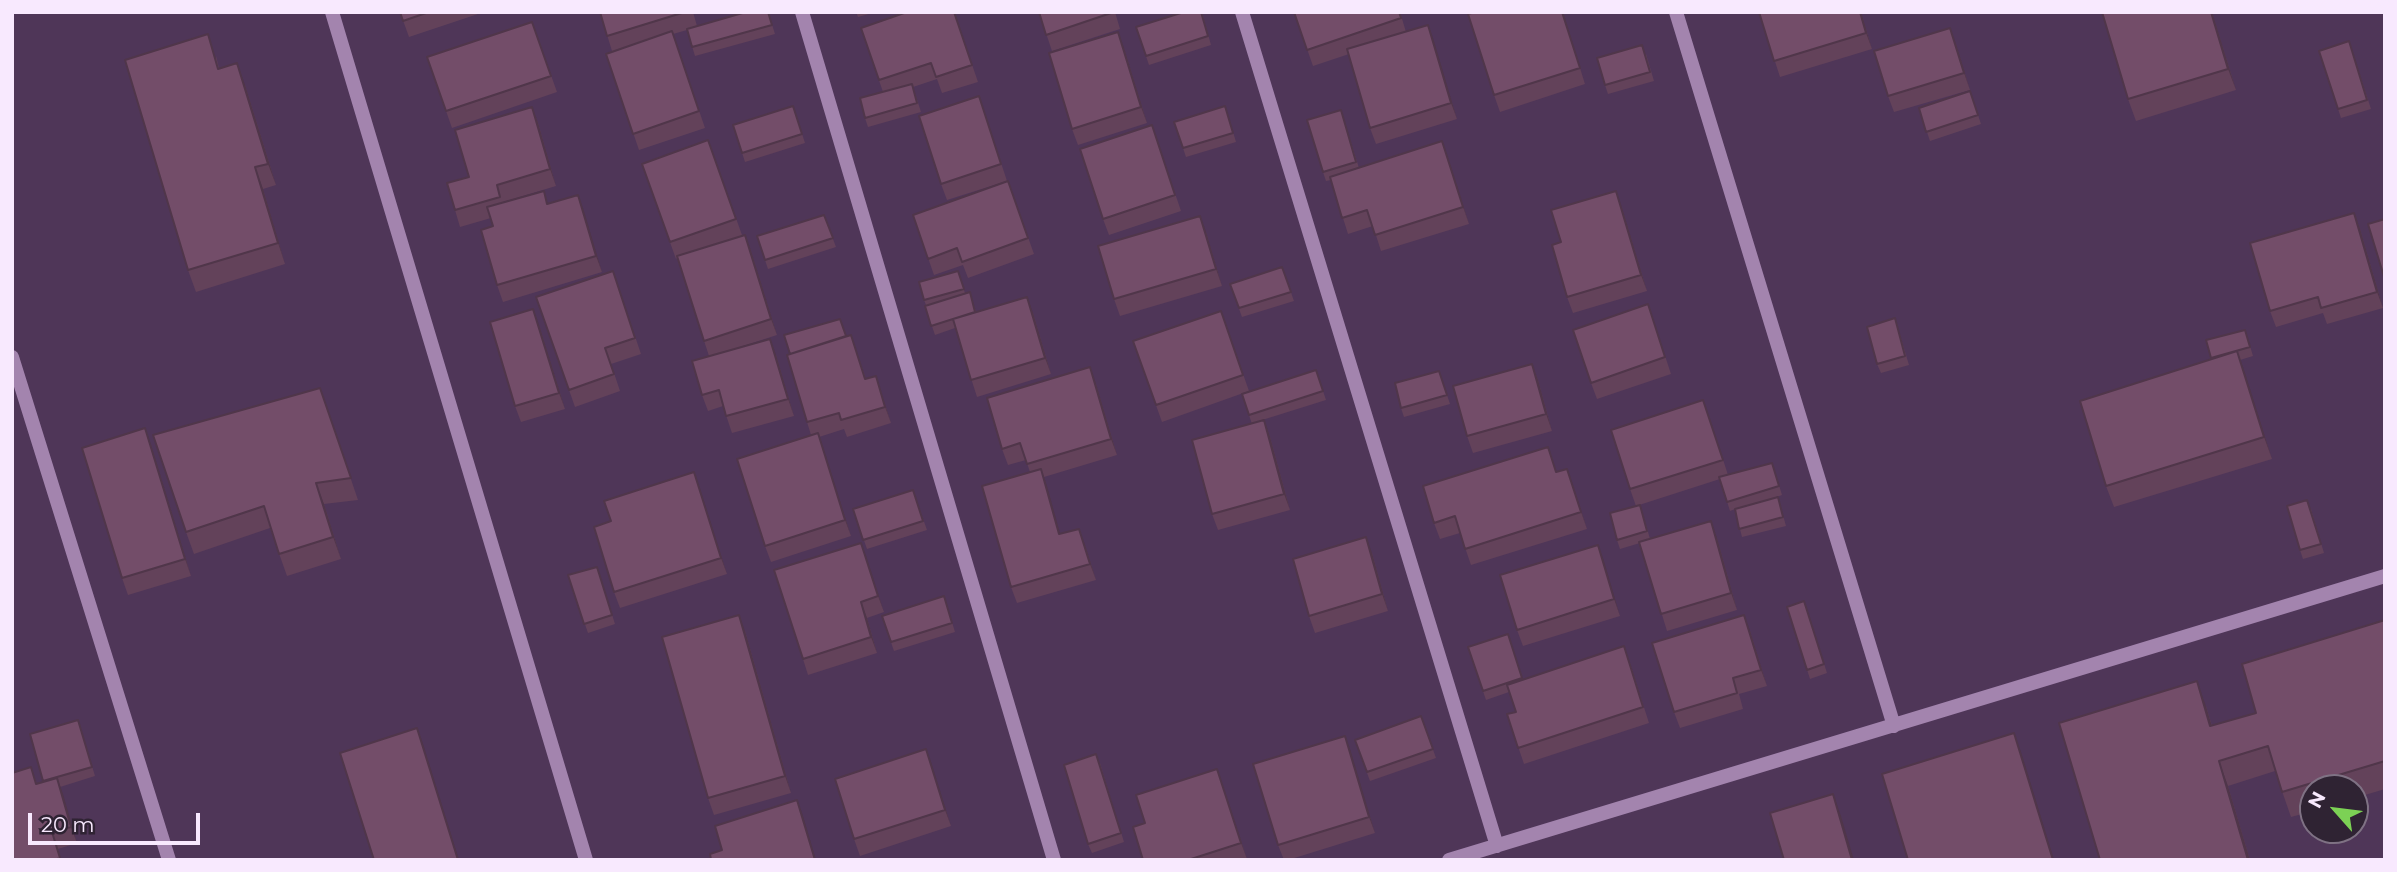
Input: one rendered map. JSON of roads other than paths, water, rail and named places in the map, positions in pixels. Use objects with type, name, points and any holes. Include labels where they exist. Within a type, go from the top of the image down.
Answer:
[{"type":"street","points":[[332,12],[586,860]]},
{"type":"street","points":[[802,12],[1054,860]]},
{"type":"street","points":[[1242,12],[1497,846]]},
{"type":"street","points":[[1676,12],[1894,726]]},
{"type":"street","points":[[12,358],[169,860]]},
{"type":"street","points":[[1449,860],[2385,576]]}]
